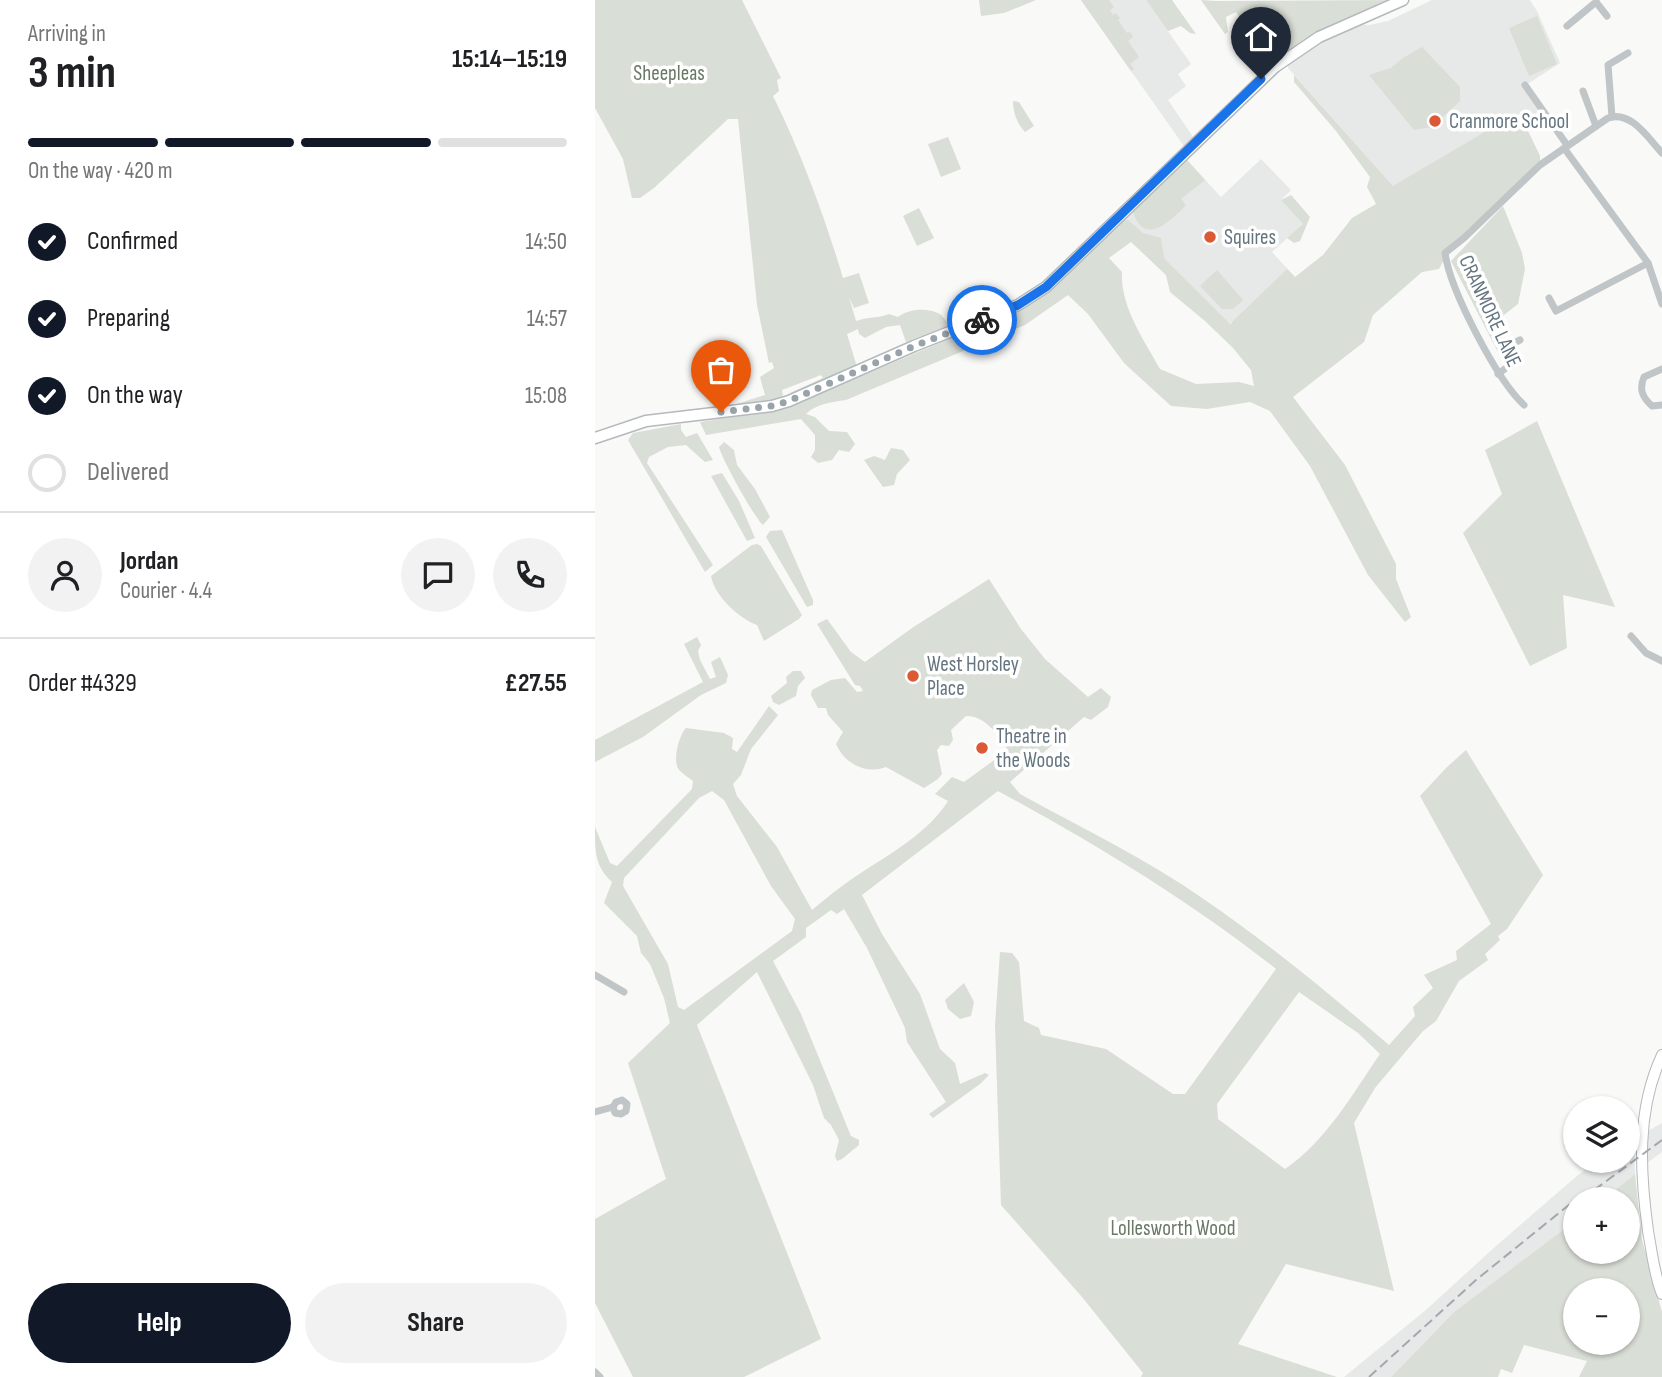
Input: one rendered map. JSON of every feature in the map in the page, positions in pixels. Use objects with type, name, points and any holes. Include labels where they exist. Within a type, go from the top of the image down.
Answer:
[{"type":"main road","points":[[595,438],[646,421],[772,406],[789,401],[914,346],[1018,305],[1046,287],[1234,104],[1284,60],[1328,32],[1403,0]]},
{"type":"street","points":[[1567,26],[1596,1],[1607,16]]},
{"type":"street","points":[[1628,53],[1608,65],[1612,117],[1630,119],[1662,153]]},
{"type":"street","points":[[1525,85],[1648,263],[1662,304]]},
{"type":"street","points":[[1583,91],[1596,126]]},
{"type":"street","name":"CRANMORE LANE","points":[[1524,405],[1510,393],[1498,374],[1466,310],[1446,263],[1445,253],[1540,165],[1612,117]]},
{"type":"street","points":[[1549,298],[1556,311],[1648,263]]},
{"type":"street","points":[[1498,374],[1510,365],[1514,343],[1520,340]]},
{"type":"street","points":[[1662,369],[1644,377],[1641,392],[1652,406],[1662,405]]},
{"type":"street","points":[[1631,636],[1646,653],[1662,661]]},
{"type":"street","points":[[595,975],[624,992]]},
{"type":"street","points":[[1662,1055],[1650,1091],[1641,1149],[1642,1186],[1662,1294]]},
{"type":"street","points":[[595,1112],[613,1107]]},
{"type":"street","points":[[595,1372],[600,1377]]},
{"type":"shaded area","points":[[1081,0],[1146,0],[1191,64],[1178,74],[1186,86],[1168,100],[1193,137],[1184,146]]},
{"type":"shaded area","name":"Cranmore School","points":[[1432,0],[1530,0],[1560,63],[1523,87],[1542,114],[1526,127],[1540,156],[1393,186],[1288,68],[1288,61],[1354,24],[1369,25],[1388,21]]},
{"type":"shaded area","points":[[1261,159],[1291,190],[1281,200],[1303,224],[1272,252],[1295,277],[1229,324],[1123,221],[1187,160],[1221,197]]},
{"type":"shaded area","points":[[1662,1123],[1662,1152],[1647,1163],[1646,1132]]},
{"type":"shaded area","points":[[1635,1173],[1619,1187],[1564,1187],[1578,1175]]},
{"type":"shaded area","points":[[1563,1188],[1563,1230],[1454,1312],[1391,1377],[1344,1377],[1427,1309]]},
{"type":"green space","name":"Sheepleas","points":[[595,0],[742,0],[781,78],[777,80],[779,91],[773,96],[812,186],[843,278],[859,273],[869,303],[854,308],[849,297],[856,321],[889,314],[898,317],[907,312],[924,310],[940,314],[948,326],[906,342],[900,325],[886,327],[865,338],[859,334],[858,329],[847,334],[857,367],[794,395],[790,393],[823,378],[821,375],[782,390],[783,395],[778,401],[730,406],[765,395],[760,377],[774,368],[772,362],[769,363],[757,305],[738,119],[728,119],[654,188],[640,198],[632,198],[623,159],[595,108]]},
{"type":"green space","points":[[979,0],[1036,0],[1004,13],[981,16]]},
{"type":"green space","points":[[1081,0],[1109,0],[1114,7],[1110,10],[1113,15],[1116,13],[1127,33],[1130,32],[1133,37],[1128,41],[1139,57],[1130,64],[1134,69],[1131,71]]},
{"type":"green space","points":[[1146,0],[1172,0],[1196,34],[1181,26],[1168,31]]},
{"type":"green space","points":[[1201,0],[1397,0],[1273,64],[1236,12],[1226,17],[1228,32],[1225,34]]},
{"type":"green space","points":[[1537,16],[1557,64],[1529,76],[1509,28]]},
{"type":"green space","points":[[1422,47],[1460,87],[1460,101],[1432,127],[1414,130],[1369,75],[1391,68]]},
{"type":"green space","points":[[1294,75],[1393,186],[1500,123],[1505,130],[1515,124],[1520,131],[1526,127],[1540,156],[1540,165],[1450,248],[1439,269],[1422,272],[1373,315],[1364,342],[1293,397],[1345,465],[1396,564],[1396,579],[1411,617],[1405,622],[1368,575],[1310,466],[1270,411],[1250,402],[1207,409],[1171,406],[1124,363],[1088,314],[1068,295],[1025,325],[846,400],[814,408],[806,414],[815,417],[829,431],[847,432],[855,444],[849,452],[839,450],[832,460],[818,463],[811,457],[815,450],[815,435],[801,419],[706,435],[700,422],[786,408],[1022,308],[1050,291],[1123,221],[1128,220],[1143,233],[1161,238],[1164,258],[1230,324],[1287,269],[1295,277],[1323,255],[1352,218],[1376,204],[1367,187],[1370,177],[1336,131],[1294,82]],"holes":[[[1131,242],[1166,275],[1170,292],[1205,321],[1251,370],[1254,386],[1239,382],[1196,384],[1160,369],[1129,310],[1122,285],[1122,272],[1109,258]]]},
{"type":"green space","points":[[1013,101],[1019,102],[1034,126],[1025,132],[1016,118]]},
{"type":"green space","points":[[948,137],[961,169],[941,177],[928,144]]},
{"type":"green space","points":[[1187,160],[1205,180],[1181,199],[1186,205],[1173,218],[1158,228],[1143,228],[1133,211]]},
{"type":"green space","points":[[1291,195],[1310,217],[1300,241],[1294,243],[1287,238],[1303,224],[1281,200]]},
{"type":"green space","points":[[1503,206],[1522,253],[1525,269],[1518,304],[1500,318],[1509,349],[1499,354],[1451,261]]},
{"type":"green space","points":[[919,208],[934,238],[917,246],[903,216]]},
{"type":"green space","points":[[1217,270],[1243,300],[1233,309],[1222,309],[1200,286]]},
{"type":"green space","points":[[1537,421],[1615,607],[1563,595],[1567,648],[1530,666],[1463,533],[1502,494],[1485,450]]},
{"type":"green space","points":[[681,424],[681,430],[686,437],[697,433],[713,460],[705,462],[686,445],[668,447],[649,457],[647,463],[713,565],[705,572],[628,440],[633,433]]},
{"type":"green space","points":[[724,442],[734,450],[737,465],[755,489],[770,517],[763,525],[726,463],[719,447]]},
{"type":"green space","points":[[891,448],[903,450],[910,460],[897,474],[894,485],[883,487],[864,460],[874,456],[885,460]]},
{"type":"green space","points":[[722,473],[739,501],[755,538],[747,541],[711,476]]},
{"type":"green space","points":[[782,530],[813,605],[807,607],[766,537],[770,531]]},
{"type":"green space","points":[[757,544],[761,546],[802,615],[764,641],[757,625],[742,617],[722,598],[711,576]]},
{"type":"green space","name":"Lollesworth Wood","points":[[989,579],[1021,629],[1045,659],[1088,697],[1101,688],[1111,697],[1108,707],[1091,720],[1084,717],[1010,782],[1020,794],[1183,885],[1299,970],[1389,1045],[1415,1016],[1413,1007],[1433,988],[1424,975],[1457,960],[1456,951],[1491,924],[1420,796],[1466,750],[1543,875],[1507,929],[1498,936],[1500,940],[1485,954],[1488,960],[1459,981],[1436,1021],[1423,1031],[1375,1088],[1354,1123],[1394,1291],[1286,1264],[1238,1344],[1337,1377],[1141,1377],[1143,1373],[1082,1297],[1001,1205],[995,1025],[1000,952],[1012,953],[1019,962],[1024,1021],[1039,1028],[1041,1035],[1106,1049],[1173,1094],[1185,1094],[1276,969],[1141,874],[998,791],[862,895],[882,934],[920,994],[940,1049],[955,1063],[960,1084],[985,1073],[989,1075],[933,1118],[929,1114],[946,1102],[907,1042],[905,1028],[867,948],[844,909],[837,914],[831,910],[806,928],[806,937],[773,961],[801,1014],[851,1136],[859,1140],[859,1145],[837,1161],[835,1156],[839,1140],[824,1118],[813,1085],[757,972],[697,1025],[821,1339],[744,1377],[633,1377],[595,1303],[595,1219],[666,1179],[628,1063],[670,1023],[664,998],[650,964],[641,953],[637,936],[604,903],[612,882],[602,870],[597,858],[595,827],[610,863],[617,866],[692,789],[693,781],[679,770],[676,761],[683,731],[686,728],[724,733],[733,738],[732,749],[737,752],[769,706],[778,715],[751,749],[741,775],[733,784],[737,796],[777,847],[812,910],[926,827],[948,801],[935,794],[952,777],[964,782],[1008,750],[985,723],[966,716],[951,730],[953,740],[949,746],[941,745],[937,750],[942,774],[924,788],[886,767],[863,768],[844,757],[836,744],[843,732],[828,715],[826,708],[818,708],[811,695],[812,690],[831,680],[845,678],[857,692],[863,691],[860,686],[855,685],[817,624],[827,619],[851,652],[865,662],[912,628]],"holes":[[[712,791],[724,800],[771,886],[795,919],[792,931],[684,1010],[678,1007],[668,964],[623,886],[624,878],[699,798]],[[1299,992],[1358,1033],[1380,1054],[1326,1131],[1300,1158],[1285,1169],[1218,1119],[1217,1104]]]},
{"type":"green space","points":[[697,637],[701,645],[698,651],[700,660],[710,679],[716,677],[711,662],[720,657],[728,675],[726,683],[701,695],[643,737],[595,762],[595,740],[703,682],[684,644]]},
{"type":"green space","points":[[793,671],[801,671],[805,678],[798,686],[796,696],[779,705],[773,702],[771,696],[787,683],[786,677]]},
{"type":"green space","points":[[964,983],[974,1002],[971,1016],[960,1019],[948,1009],[945,1000]]},
{"type":"green space","points":[[1635,1174],[1636,1187],[1619,1187]]},
{"type":"green space","points":[[1640,1221],[1642,1240],[1662,1312],[1662,1377],[1579,1377],[1587,1361],[1563,1355],[1640,1355],[1640,1278],[1563,1278],[1563,1355],[1524,1345],[1512,1373],[1501,1369],[1498,1377],[1391,1377],[1454,1312],[1563,1230],[1563,1264],[1640,1264]]},
{"type":"railway","points":[[1598,1187],[1662,1140]]},
{"type":"railway","points":[[1369,1377],[1476,1280],[1563,1210]]},
{"type":"way so far","points":[[721,412],[772,406],[789,401],[914,346],[982,320]]},
{"type":"place","name":"Cranmore School","points":[[1435,121]]},
{"type":"place","name":"Squires","points":[[1210,237]]},
{"type":"place","name":"West Horsley Place","points":[[913,676]]},
{"type":"place","name":"Theatre in the Woods","points":[[982,748]]},
{"type":"route","points":[[982,320],[1018,305],[1046,287],[1261,79]]}]
